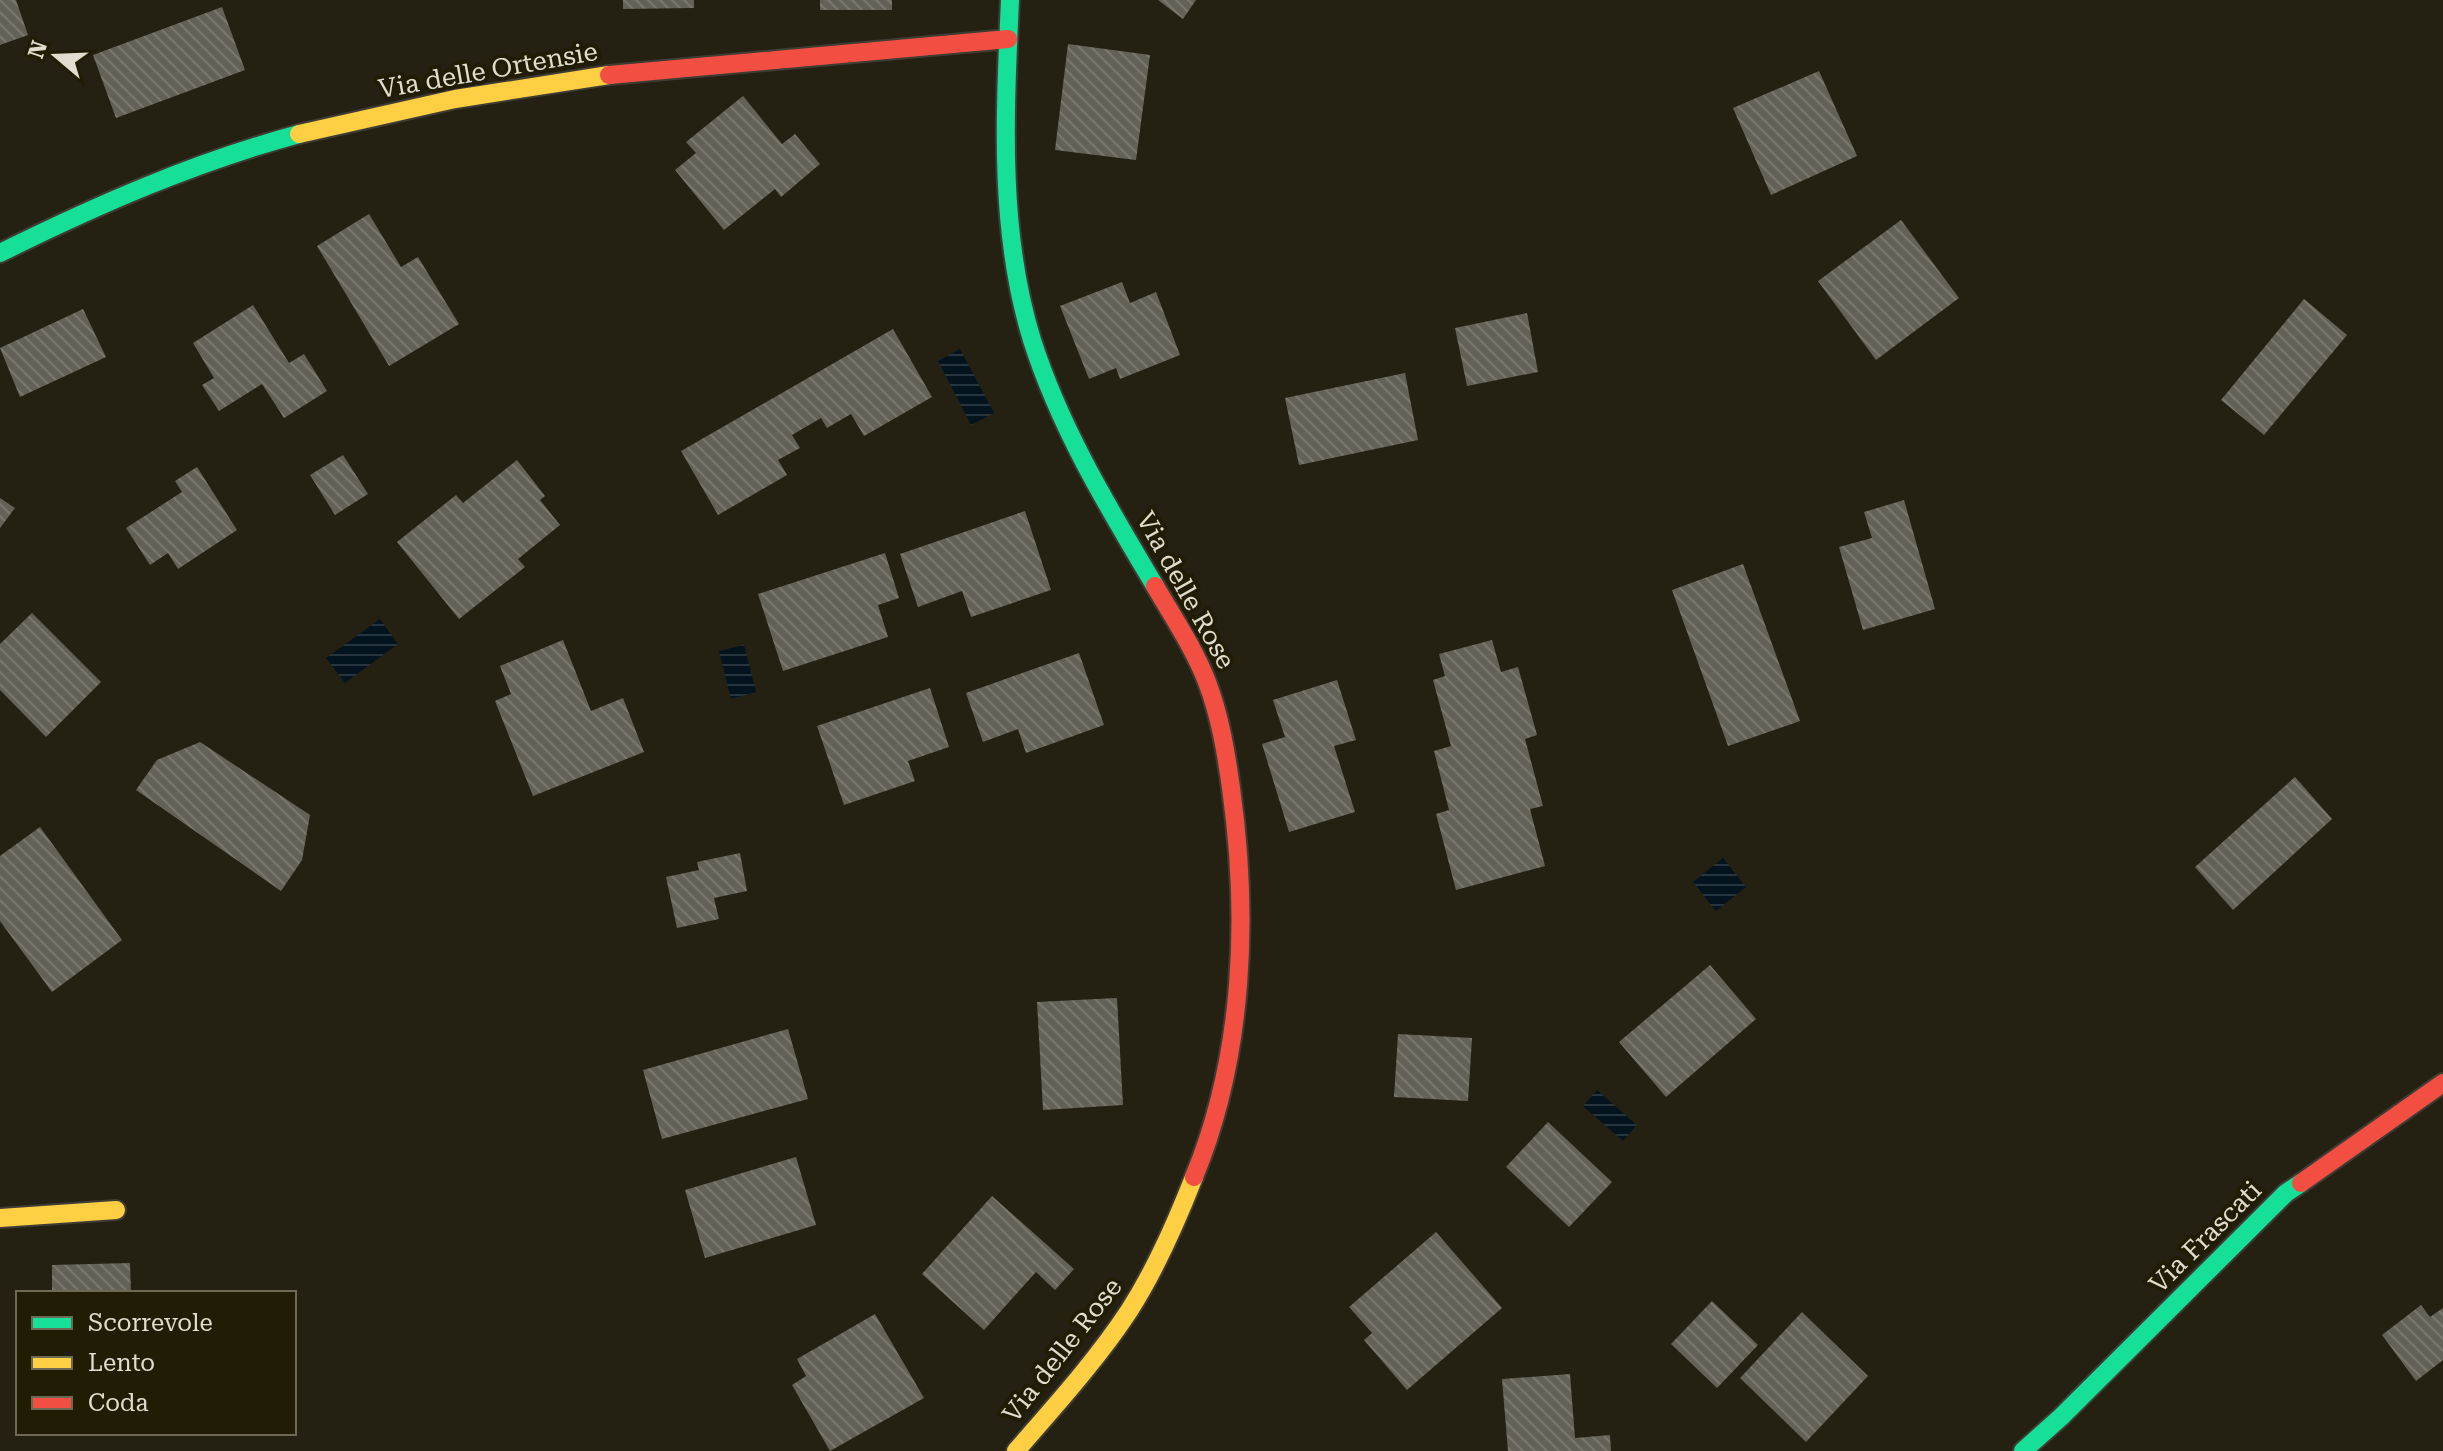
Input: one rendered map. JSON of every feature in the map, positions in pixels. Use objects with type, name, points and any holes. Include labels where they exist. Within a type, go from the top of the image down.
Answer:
[{"type":"street","name":"Via delle Rose","points":[[1010,0],[1007,112],[1012,246],[1032,339],[1053,396],[1084,462],[1207,679],[1217,711],[1233,795],[1240,859],[1234,1019],[1211,1125],[1184,1204],[1165,1246],[1128,1311],[1089,1366],[1016,1451]]},
{"type":"street","name":"Via delle Ortensie","points":[[0,253],[102,204],[206,163],[312,132],[430,104],[606,75],[1008,39]]},
{"type":"street","name":"Via Frascati","points":[[2023,1451],[2286,1193],[2443,1083]]},
{"type":"street","points":[[0,1218],[116,1210]]},
{"type":"water","points":[[960,349],[994,413],[971,425],[938,361]]},
{"type":"water","points":[[380,619],[398,644],[345,683],[326,658]]},
{"type":"water","points":[[744,645],[756,692],[731,699],[719,651]]},
{"type":"water","points":[[1723,858],[1746,887],[1716,911],[1693,882]]},
{"type":"water","points":[[1597,1090],[1637,1125],[1623,1141],[1583,1106]]},
{"type":"building","points":[[0,0],[16,0],[28,35],[0,45]]},
{"type":"building","points":[[623,0],[694,0],[694,8],[623,9]]},
{"type":"building","points":[[820,0],[892,0],[892,10],[820,10]]},
{"type":"building","points":[[1158,0],[1196,0],[1183,19]]},
{"type":"building","points":[[222,7],[245,70],[116,118],[93,55]]},
{"type":"building","points":[[1068,44],[1150,55],[1136,160],[1055,150]]},
{"type":"building","points":[[1819,71],[1857,156],[1771,195],[1733,108]]},
{"type":"building","points":[[743,96],[782,144],[795,134],[820,164],[781,197],[775,189],[724,230],[675,170],[696,153],[686,142]]},
{"type":"building","points":[[369,214],[401,267],[418,257],[459,324],[389,366],[317,246]]},
{"type":"building","points":[[1901,220],[1959,298],[1876,360],[1818,281]]},
{"type":"building","points":[[1122,282],[1130,303],[1156,292],[1180,355],[1120,379],[1116,368],[1089,379],[1060,306]]},
{"type":"building","points":[[2304,299],[2347,335],[2264,435],[2221,400]]},
{"type":"building","points":[[253,305],[289,363],[304,354],[327,391],[284,418],[262,384],[219,411],[202,385],[214,378],[193,343]]},
{"type":"building","points":[[83,309],[106,357],[20,397],[0,348]]},
{"type":"building","points":[[1527,313],[1538,372],[1467,386],[1455,328]]},
{"type":"building","points":[[893,329],[932,397],[864,436],[851,414],[827,428],[821,418],[792,435],[800,448],[778,460],[787,475],[718,515],[681,451]]},
{"type":"building","points":[[1405,373],[1418,440],[1299,465],[1285,398]]},
{"type":"building","points":[[343,455],[368,494],[335,515],[310,475]]},
{"type":"building","points":[[517,460],[545,496],[540,500],[560,525],[518,559],[525,567],[459,619],[397,542],[456,495],[463,503]]},
{"type":"building","points":[[197,467],[237,530],[178,569],[168,553],[150,565],[126,528],[182,492],[175,481]]},
{"type":"building","points":[[0,498],[15,508],[0,528]]},
{"type":"building","points":[[1904,500],[1935,609],[1863,630],[1839,547],[1872,538],[1864,512]]},
{"type":"building","points":[[1025,511],[1051,590],[971,617],[962,591],[918,607],[900,554]]},
{"type":"building","points":[[885,553],[899,598],[878,605],[888,637],[783,671],[758,594]]},
{"type":"building","points":[[1743,564],[1800,721],[1728,746],[1672,590]]},
{"type":"building","points":[[32,613],[101,682],[46,737],[0,690],[0,644]]},
{"type":"building","points":[[563,640],[591,711],[623,698],[644,752],[533,796],[495,701],[511,694],[500,666]]},
{"type":"building","points":[[1492,640],[1501,672],[1518,667],[1537,735],[1525,739],[1543,806],[1530,809],[1545,866],[1456,890],[1436,814],[1449,810],[1434,751],[1451,746],[1433,680],[1445,676],[1439,654]]},
{"type":"building","points":[[1079,653],[1104,725],[1026,753],[1018,729],[983,742],[966,693]]},
{"type":"building","points":[[1337,680],[1356,740],[1334,746],[1355,812],[1289,832],[1262,744],[1285,737],[1273,700]]},
{"type":"building","points":[[930,688],[949,747],[908,761],[915,781],[844,805],[817,726]]},
{"type":"building","points":[[200,742],[310,815],[302,860],[281,891],[136,790],[157,760]]},
{"type":"building","points":[[2295,777],[2332,819],[2233,910],[2195,867]]},
{"type":"building","points":[[40,827],[122,940],[52,992],[0,921],[0,856]]},
{"type":"building","points":[[740,853],[747,891],[714,898],[719,919],[677,928],[666,877],[699,870],[697,862]]},
{"type":"building","points":[[1710,965],[1756,1019],[1666,1097],[1619,1042]]},
{"type":"building","points":[[1117,998],[1123,1105],[1043,1110],[1037,1002]]},
{"type":"building","points":[[788,1029],[808,1099],[662,1139],[643,1070]]},
{"type":"building","points":[[1398,1034],[1472,1038],[1468,1101],[1394,1097]]},
{"type":"building","points":[[1548,1122],[1612,1182],[1569,1227],[1506,1167]]},
{"type":"building","points":[[796,1157],[816,1225],[705,1258],[685,1190]]},
{"type":"building","points":[[992,1196],[1074,1269],[1055,1290],[1036,1272],[984,1330],[922,1274]]},
{"type":"building","points":[[1436,1232],[1502,1308],[1407,1390],[1364,1340],[1372,1333],[1349,1307]]},
{"type":"building","points":[[130,1263],[131,1291],[52,1291],[52,1265]]},
{"type":"building","points":[[1712,1301],[1758,1345],[1717,1388],[1671,1344]]},
{"type":"building","points":[[2421,1305],[2430,1317],[2443,1308],[2443,1360],[2416,1381],[2382,1335]]},
{"type":"building","points":[[1802,1312],[1868,1376],[1806,1442],[1740,1378]]},
{"type":"building","points":[[875,1314],[924,1398],[830,1451],[792,1385],[806,1376],[797,1359]]},
{"type":"building","points":[[1570,1374],[1575,1438],[1610,1435],[1611,1451],[1508,1451],[1502,1379]]},
{"type":"traffic: fast","points":[[1010,0],[1006,171],[1021,298],[1032,340],[1056,404],[1103,497],[1155,586]]},
{"type":"traffic: fast","points":[[0,253],[147,186],[299,134]]},
{"type":"traffic: fast","points":[[2023,1451],[2286,1193],[2301,1183]]},
{"type":"traffic: slow","points":[[299,134],[455,99],[609,75]]},
{"type":"traffic: slow","points":[[1016,1451],[1089,1365],[1129,1311],[1165,1246],[1194,1177]]},
{"type":"traffic: slow","points":[[0,1218],[116,1210]]},
{"type":"traffic: jam","points":[[609,75],[1008,39]]},
{"type":"traffic: jam","points":[[1155,586],[1196,657],[1212,695],[1225,748],[1237,837],[1240,935],[1232,1034],[1211,1131],[1194,1177]]},
{"type":"traffic: jam","points":[[2301,1183],[2443,1083]]}]
